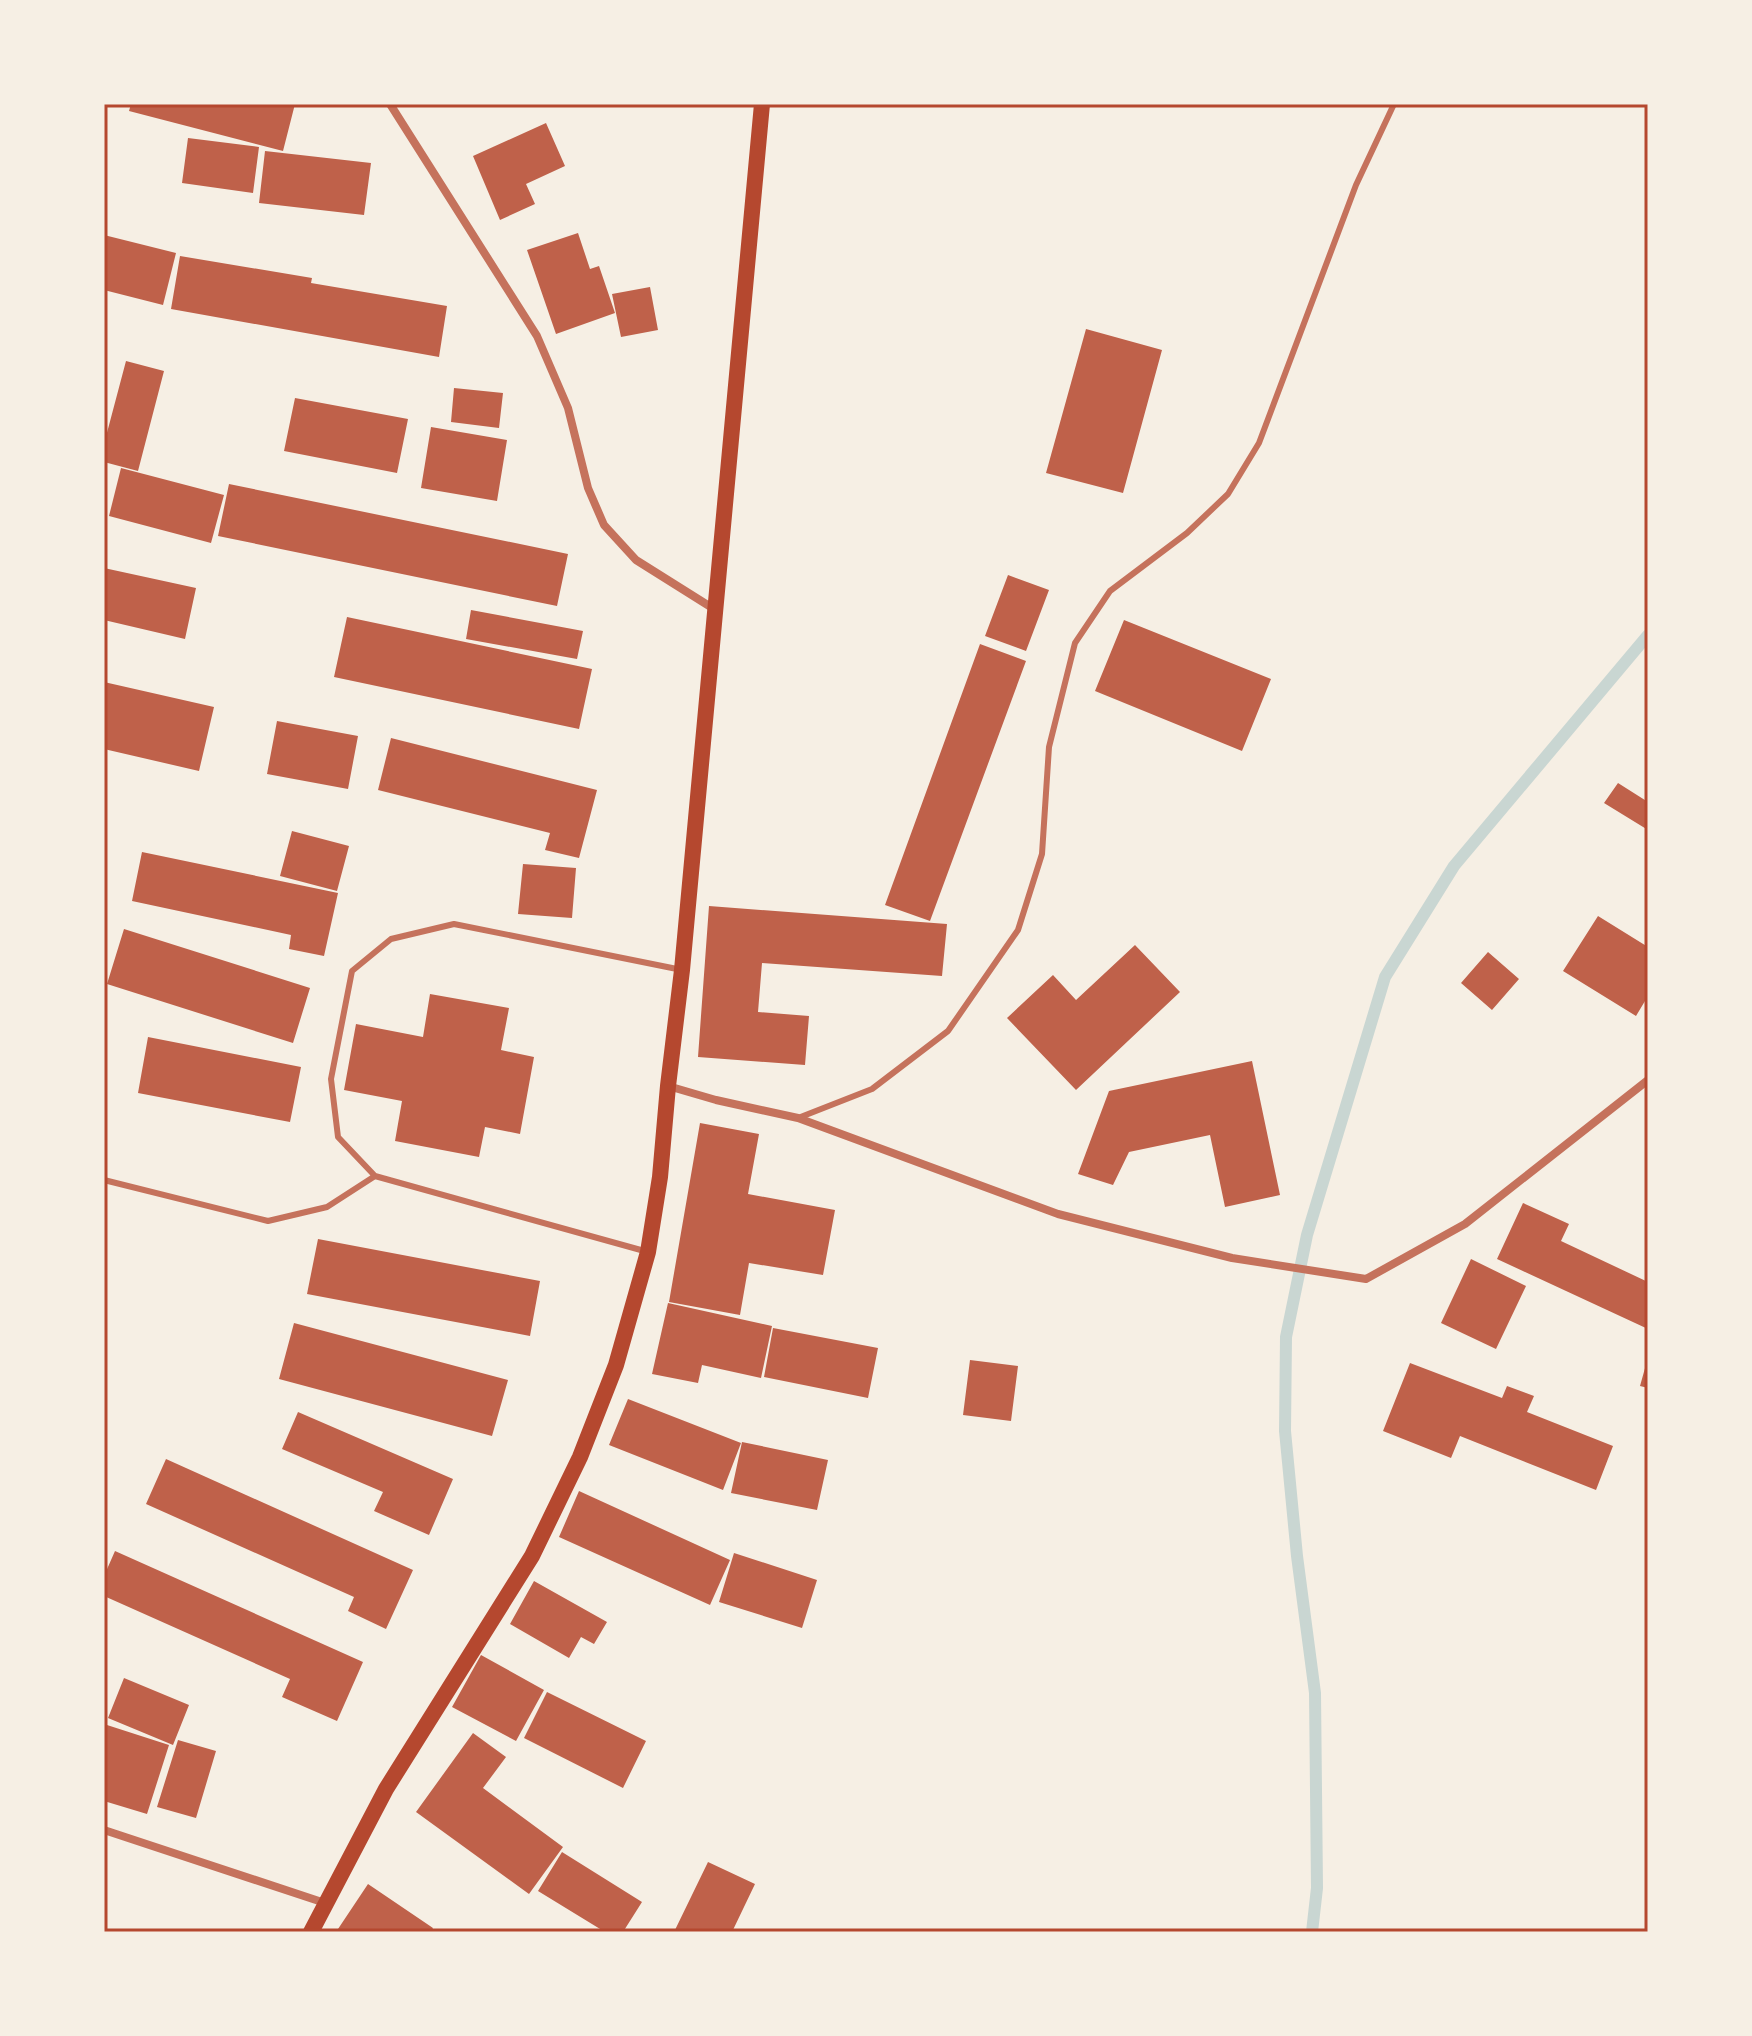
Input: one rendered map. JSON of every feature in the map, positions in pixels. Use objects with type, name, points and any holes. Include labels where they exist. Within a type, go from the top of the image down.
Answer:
[{"type":"main road","points":[[311,1932],[386,1789],[532,1556],[580,1457],[611,1378],[648,1252],[660,1177],[682,970],[762,104]]},
{"type":"street","points":[[390,104],[537,336],[568,408],[588,488],[604,525],[636,560],[714,609]]},
{"type":"street","points":[[668,1086],[798,1118],[1058,1214],[1232,1258],[1366,1279],[1465,1224],[1648,1080]]},
{"type":"street","points":[[104,1830],[325,1903]]},
{"type":"lane","points":[[798,1118],[872,1089],[948,1031],[1018,930],[1042,854],[1049,747],[1075,643],[1110,591],[1187,533],[1228,494],[1259,443],[1356,185],[1394,104]]},
{"type":"lane","points":[[648,1252],[375,1176],[338,1137],[331,1079],[352,971],[391,939],[454,924],[682,970]]},
{"type":"lane","points":[[104,1180],[268,1221],[327,1207],[375,1176]]},
{"type":"building","points":[[131,104],[295,104],[283,151],[129,111]]},
{"type":"building","points":[[546,123],[565,166],[526,184],[535,204],[500,220],[473,156]]},
{"type":"building","points":[[188,138],[259,147],[253,193],[182,183]]},
{"type":"building","points":[[265,151],[371,163],[364,215],[259,203]]},
{"type":"building","points":[[578,233],[590,269],[599,266],[615,313],[556,334],[527,250]]},
{"type":"building","points":[[104,235],[176,253],[163,305],[104,290]]},
{"type":"building","points":[[180,256],[312,278],[311,283],[447,306],[439,357],[171,309]]},
{"type":"building","points":[[650,287],[658,330],[621,337],[612,294]]},
{"type":"building","points":[[1086,329],[1162,350],[1123,493],[1046,473]]},
{"type":"building","points":[[126,361],[164,371],[138,471],[104,462],[104,444]]},
{"type":"building","points":[[454,388],[503,393],[499,428],[451,422]]},
{"type":"building","points":[[295,398],[408,419],[397,473],[284,451]]},
{"type":"building","points":[[431,427],[507,440],[497,501],[421,488]]},
{"type":"building","points":[[121,468],[224,495],[211,543],[109,516]]},
{"type":"building","points":[[229,484],[568,554],[557,606],[218,536]]},
{"type":"building","points":[[104,568],[196,588],[185,639],[104,620]]},
{"type":"building","points":[[1008,575],[1049,590],[1026,651],[985,636]]},
{"type":"building","points":[[471,610],[583,631],[577,659],[466,639]]},
{"type":"building","points":[[347,617],[592,669],[579,729],[334,677]]},
{"type":"building","points":[[1124,620],[1271,679],[1242,751],[1095,691]]},
{"type":"building","points":[[980,644],[1026,661],[930,921],[885,905]]},
{"type":"building","points":[[104,682],[214,707],[199,771],[104,749]]},
{"type":"building","points":[[277,721],[358,736],[348,789],[267,774]]},
{"type":"building","points":[[391,738],[597,790],[579,858],[545,850],[550,833],[378,790]]},
{"type":"building","points":[[1618,783],[1648,802],[1648,830],[1604,803]]},
{"type":"building","points":[[292,831],[349,846],[337,891],[280,876]]},
{"type":"building","points":[[142,852],[338,893],[324,956],[289,949],[291,935],[132,901]]},
{"type":"building","points":[[523,864],[576,868],[572,918],[518,914]]},
{"type":"building","points":[[709,906],[947,924],[942,976],[762,963],[758,1012],[809,1016],[805,1065],[698,1057]]},
{"type":"building","points":[[1598,916],[1648,947],[1648,996],[1636,1016],[1563,971]]},
{"type":"building","points":[[124,929],[310,988],[293,1043],[107,984]]},
{"type":"building","points":[[1135,945],[1180,992],[1076,1090],[1007,1018],[1053,975],[1076,1000]]},
{"type":"building","points":[[1488,952],[1519,979],[1492,1010],[1461,983]]},
{"type":"building","points":[[430,994],[509,1008],[501,1050],[534,1057],[520,1134],[485,1127],[479,1157],[395,1141],[402,1101],[344,1090],[356,1024],[423,1037]]},
{"type":"building","points":[[148,1037],[301,1067],[290,1122],[138,1093]]},
{"type":"building","points":[[1252,1061],[1280,1195],[1225,1207],[1210,1135],[1129,1152],[1113,1185],[1078,1174],[1109,1091]]},
{"type":"building","points":[[700,1123],[759,1134],[748,1194],[835,1210],[823,1275],[749,1263],[740,1315],[669,1302]]},
{"type":"building","points":[[1523,1203],[1569,1224],[1561,1241],[1648,1282],[1648,1329],[1497,1259]]},
{"type":"building","points":[[318,1239],[540,1281],[530,1336],[307,1294]]},
{"type":"building","points":[[1471,1259],[1526,1286],[1496,1349],[1441,1323]]},
{"type":"building","points":[[668,1303],[772,1326],[761,1378],[702,1365],[698,1383],[652,1374]]},
{"type":"building","points":[[294,1323],[508,1380],[492,1436],[279,1379]]},
{"type":"building","points":[[773,1328],[878,1348],[868,1398],[764,1377]]},
{"type":"building","points":[[970,1360],[1018,1366],[1011,1421],[963,1415]]},
{"type":"building","points":[[1648,1361],[1648,1388],[1640,1386]]},
{"type":"building","points":[[1410,1363],[1502,1398],[1507,1386],[1534,1396],[1527,1412],[1613,1446],[1596,1490],[1460,1436],[1451,1458],[1383,1431]]},
{"type":"building","points":[[628,1399],[741,1443],[723,1490],[609,1445]]},
{"type":"building","points":[[298,1412],[453,1479],[429,1535],[374,1511],[383,1492],[282,1449]]},
{"type":"building","points":[[742,1442],[828,1460],[817,1510],[731,1493]]},
{"type":"building","points":[[166,1459],[413,1570],[386,1629],[348,1611],[354,1597],[146,1504]]},
{"type":"building","points":[[579,1491],[730,1560],[710,1605],[559,1537]]},
{"type":"building","points":[[115,1551],[363,1662],[337,1721],[282,1697],[290,1679],[104,1596],[104,1576]]},
{"type":"building","points":[[734,1553],[817,1580],[802,1628],[719,1602]]},
{"type":"building","points":[[534,1581],[607,1622],[594,1644],[581,1637],[569,1658],[510,1624]]},
{"type":"building","points":[[481,1655],[544,1690],[516,1741],[452,1707]]},
{"type":"building","points":[[124,1678],[189,1705],[173,1745],[108,1718]]},
{"type":"building","points":[[547,1692],[646,1741],[623,1788],[524,1738]]},
{"type":"building","points":[[107,1725],[169,1745],[147,1814],[104,1801],[104,1733]]},
{"type":"building","points":[[473,1733],[506,1757],[483,1788],[563,1847],[529,1894],[416,1812]]},
{"type":"building","points":[[178,1740],[216,1751],[196,1818],[157,1807]]},
{"type":"building","points":[[562,1852],[642,1902],[623,1932],[605,1932],[538,1891]]},
{"type":"building","points":[[708,1862],[755,1884],[732,1932],[674,1932]]},
{"type":"building","points":[[368,1884],[433,1928],[431,1932],[336,1932]]},
{"type":"waterway","points":[[1312,1932],[1317,1888],[1315,1693],[1285,1431],[1286,1337],[1307,1235],[1385,977],[1454,866],[1648,635]]}]
